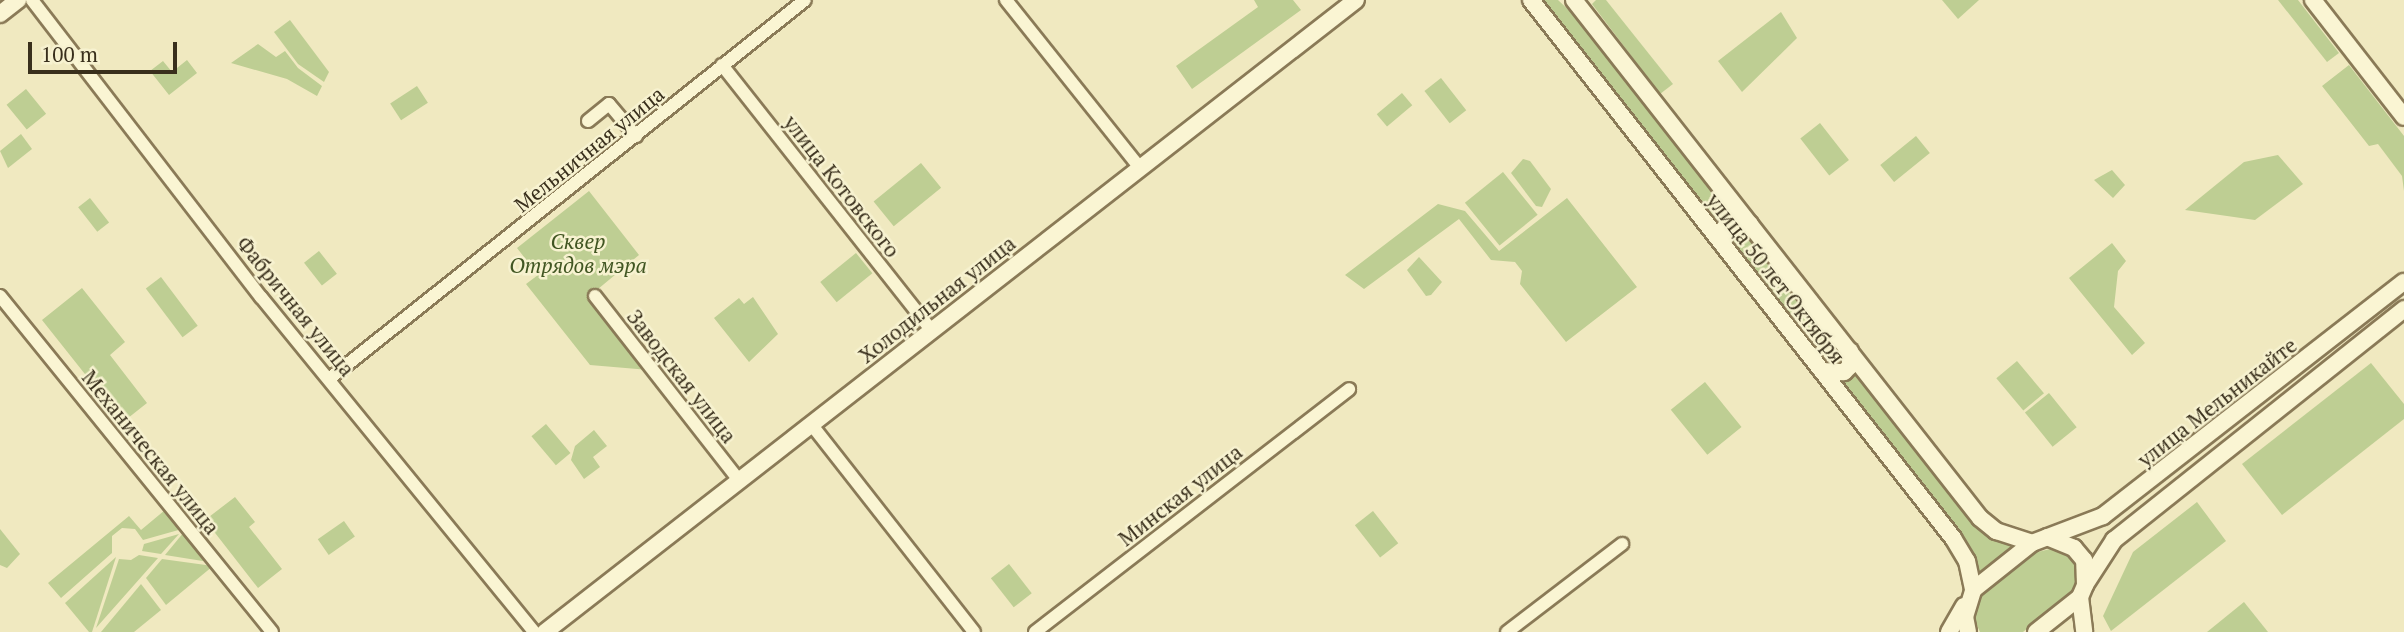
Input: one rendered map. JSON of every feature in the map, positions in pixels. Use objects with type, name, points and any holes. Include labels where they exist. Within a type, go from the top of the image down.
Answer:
[{"type":"main road","points":[[0,13],[18,0]]},
{"type":"main road","name":"Холодильная улица","points":[[545,632],[1356,0]]},
{"type":"main road","name":"улица 50 лет Октября","points":[[1531,0],[1953,538],[1967,561],[1970,596],[1968,632]]},
{"type":"main road","name":"улица 50 лет Октября","points":[[1574,0],[1980,518],[1996,531],[2074,548],[2084,560],[2082,591]]},
{"type":"main road","points":[[2313,0],[2404,117]]},
{"type":"main road","points":[[1724,246],[1723,230],[1728,223],[1743,220],[1750,224]]},
{"type":"main road","name":"улица Мельникайте","points":[[1970,596],[2040,540],[2104,516],[2404,282]]},
{"type":"main road","points":[[2381,300],[2399,313]]},
{"type":"main road","name":"улица Мельникайте","points":[[2036,632],[2082,591],[2114,540],[2399,313]]},
{"type":"main road","points":[[1822,371],[1844,372],[1850,366],[1850,351]]},
{"type":"main road","points":[[2082,591],[2084,632]]},
{"type":"main road","points":[[1949,632],[1970,596]]},
{"type":"street","name":"Фабричная улица","points":[[32,0],[329,379],[534,632]]},
{"type":"street","name":"Мельничная улица","points":[[329,379],[806,0]]},
{"type":"street","points":[[1006,0],[1140,168]]},
{"type":"street","name":"улица Котовского","points":[[723,65],[931,330]]},
{"type":"street","points":[[588,121],[609,104],[636,136]]},
{"type":"street","name":"Механическая улица","points":[[0,296],[272,632]]},
{"type":"street","name":"Заводская улица","points":[[594,296],[739,480]]},
{"type":"street","name":"Минская улица","points":[[1035,632],[1349,389]]},
{"type":"street","points":[[811,424],[974,632]]},
{"type":"street","points":[[1507,632],[1622,544]]},
{"type":"green space","points":[[1254,0],[1293,0],[1301,10],[1192,89],[1176,66],[1258,7]]},
{"type":"green space","points":[[1541,0],[1558,0],[1576,17],[1731,212],[1722,216],[1717,225]]},
{"type":"green space","points":[[1596,0],[1606,0],[1673,84],[1660,94],[1592,4]]},
{"type":"green space","points":[[1942,0],[1979,0],[1958,19]]},
{"type":"green space","points":[[2278,0],[2298,0],[2339,53],[2327,62]]},
{"type":"green space","points":[[1781,12],[1797,38],[1742,92],[1718,61]]},
{"type":"green space","points":[[290,20],[329,72],[324,82],[298,64],[274,32]]},
{"type":"green space","points":[[258,44],[276,57],[285,51],[298,68],[322,86],[317,96],[287,79],[231,63]]},
{"type":"green space","points":[[187,60],[197,73],[169,95],[150,71],[163,61],[172,72]]},
{"type":"green space","points":[[2349,65],[2404,136],[2404,191],[2402,176],[2378,144],[2369,146],[2322,86]]},
{"type":"green space","points":[[1441,78],[1466,110],[1450,123],[1424,91]]},
{"type":"green space","points":[[417,86],[428,103],[401,120],[390,103]]},
{"type":"green space","points":[[26,89],[46,114],[27,130],[7,105]]},
{"type":"green space","points":[[1402,93],[1412,105],[1387,126],[1377,114]]},
{"type":"green space","points":[[1820,123],[1849,160],[1829,175],[1800,138]]},
{"type":"green space","points":[[21,134],[32,149],[8,168],[0,151]]},
{"type":"green space","points":[[1916,136],[1930,153],[1894,182],[1880,165]]},
{"type":"green space","points":[[2278,155],[2303,184],[2255,220],[2185,210],[2244,162]]},
{"type":"green space","points":[[1523,159],[1530,161],[1551,189],[1542,207],[1536,206],[1511,173]]},
{"type":"green space","points":[[921,163],[941,188],[894,226],[874,201]]},
{"type":"green space","points":[[2112,170],[2125,185],[2113,198],[2094,180]]},
{"type":"green space","points":[[1503,172],[1538,215],[1500,246],[1465,203]]},
{"type":"green space","name":"Сквер Отрядов мэра","points":[[589,191],[639,255],[592,294],[649,370],[590,365],[526,284],[538,275],[517,248]]},
{"type":"green space","points":[[90,198],[109,222],[97,232],[78,207]]},
{"type":"green space","points":[[1567,198],[1637,287],[1566,342],[1520,284],[1522,271],[1515,262],[1491,260],[1459,219],[1364,289],[1345,275],[1438,204],[1465,211],[1499,251]]},
{"type":"green space","points":[[1731,231],[1741,231],[1809,311],[1844,355],[1844,365],[1835,365],[1759,277],[1730,241]]},
{"type":"green space","points":[[2112,243],[2126,261],[2118,271],[2114,307],[2145,343],[2132,355],[2069,278]]},
{"type":"green space","points":[[319,251],[337,274],[322,286],[304,263]]},
{"type":"green space","points":[[856,253],[872,273],[837,302],[820,282]]},
{"type":"green space","points":[[1419,257],[1442,282],[1431,295],[1426,296],[1407,270]]},
{"type":"green space","points":[[161,277],[198,326],[183,337],[146,288]]},
{"type":"green space","points":[[82,288],[125,342],[110,355],[147,403],[123,422],[42,320]]},
{"type":"green space","points":[[753,297],[778,334],[749,362],[714,318],[739,298],[744,304]]},
{"type":"green space","points":[[2017,361],[2044,393],[2023,411],[1996,378]]},
{"type":"green space","points":[[2371,363],[2404,404],[2404,419],[2282,515],[2242,464]]},
{"type":"green space","points":[[1857,372],[1979,527],[2013,547],[1976,576],[1965,539],[1841,381]]},
{"type":"green space","points":[[1705,382],[1742,427],[1707,455],[1671,410]]},
{"type":"green space","points":[[2049,393],[2077,427],[2053,447],[2025,413]]},
{"type":"green space","points":[[546,424],[570,453],[556,465],[531,436]]},
{"type":"green space","points":[[594,430],[607,446],[593,457],[600,467],[584,479],[571,460],[575,446]]},
{"type":"green space","points":[[235,497],[255,522],[249,527],[282,569],[258,588],[205,520]]},
{"type":"green space","points":[[2197,502],[2226,541],[2111,631],[2103,616],[2133,552]]},
{"type":"green space","points":[[165,510],[182,529],[143,540],[135,529],[122,528],[112,536],[112,553],[61,598],[48,583],[129,516],[141,530]]},
{"type":"green space","points":[[1373,511],[1398,543],[1380,557],[1355,525]]},
{"type":"green space","points":[[344,521],[355,537],[329,555],[318,539]]},
{"type":"green space","points":[[0,529],[20,554],[7,568],[0,565]]},
{"type":"green space","points":[[184,532],[209,562],[165,555]]},
{"type":"green space","points":[[179,534],[161,554],[142,551],[144,544]]},
{"type":"green space","points":[[2054,548],[2067,553],[2076,564],[2078,578],[2073,591],[2023,632],[1980,632],[1974,619],[1979,598],[2034,553]]},
{"type":"green space","points":[[139,555],[158,558],[96,628],[119,559],[131,560]]},
{"type":"green space","points":[[116,557],[92,632],[89,632],[65,603]]},
{"type":"green space","points":[[162,559],[213,566],[166,605],[146,578]]},
{"type":"green space","points":[[1009,564],[1032,593],[1014,607],[991,578]]},
{"type":"green space","points":[[141,584],[161,610],[134,632],[101,632]]},
{"type":"green space","points":[[2244,602],[2268,632],[2207,632]]}]
